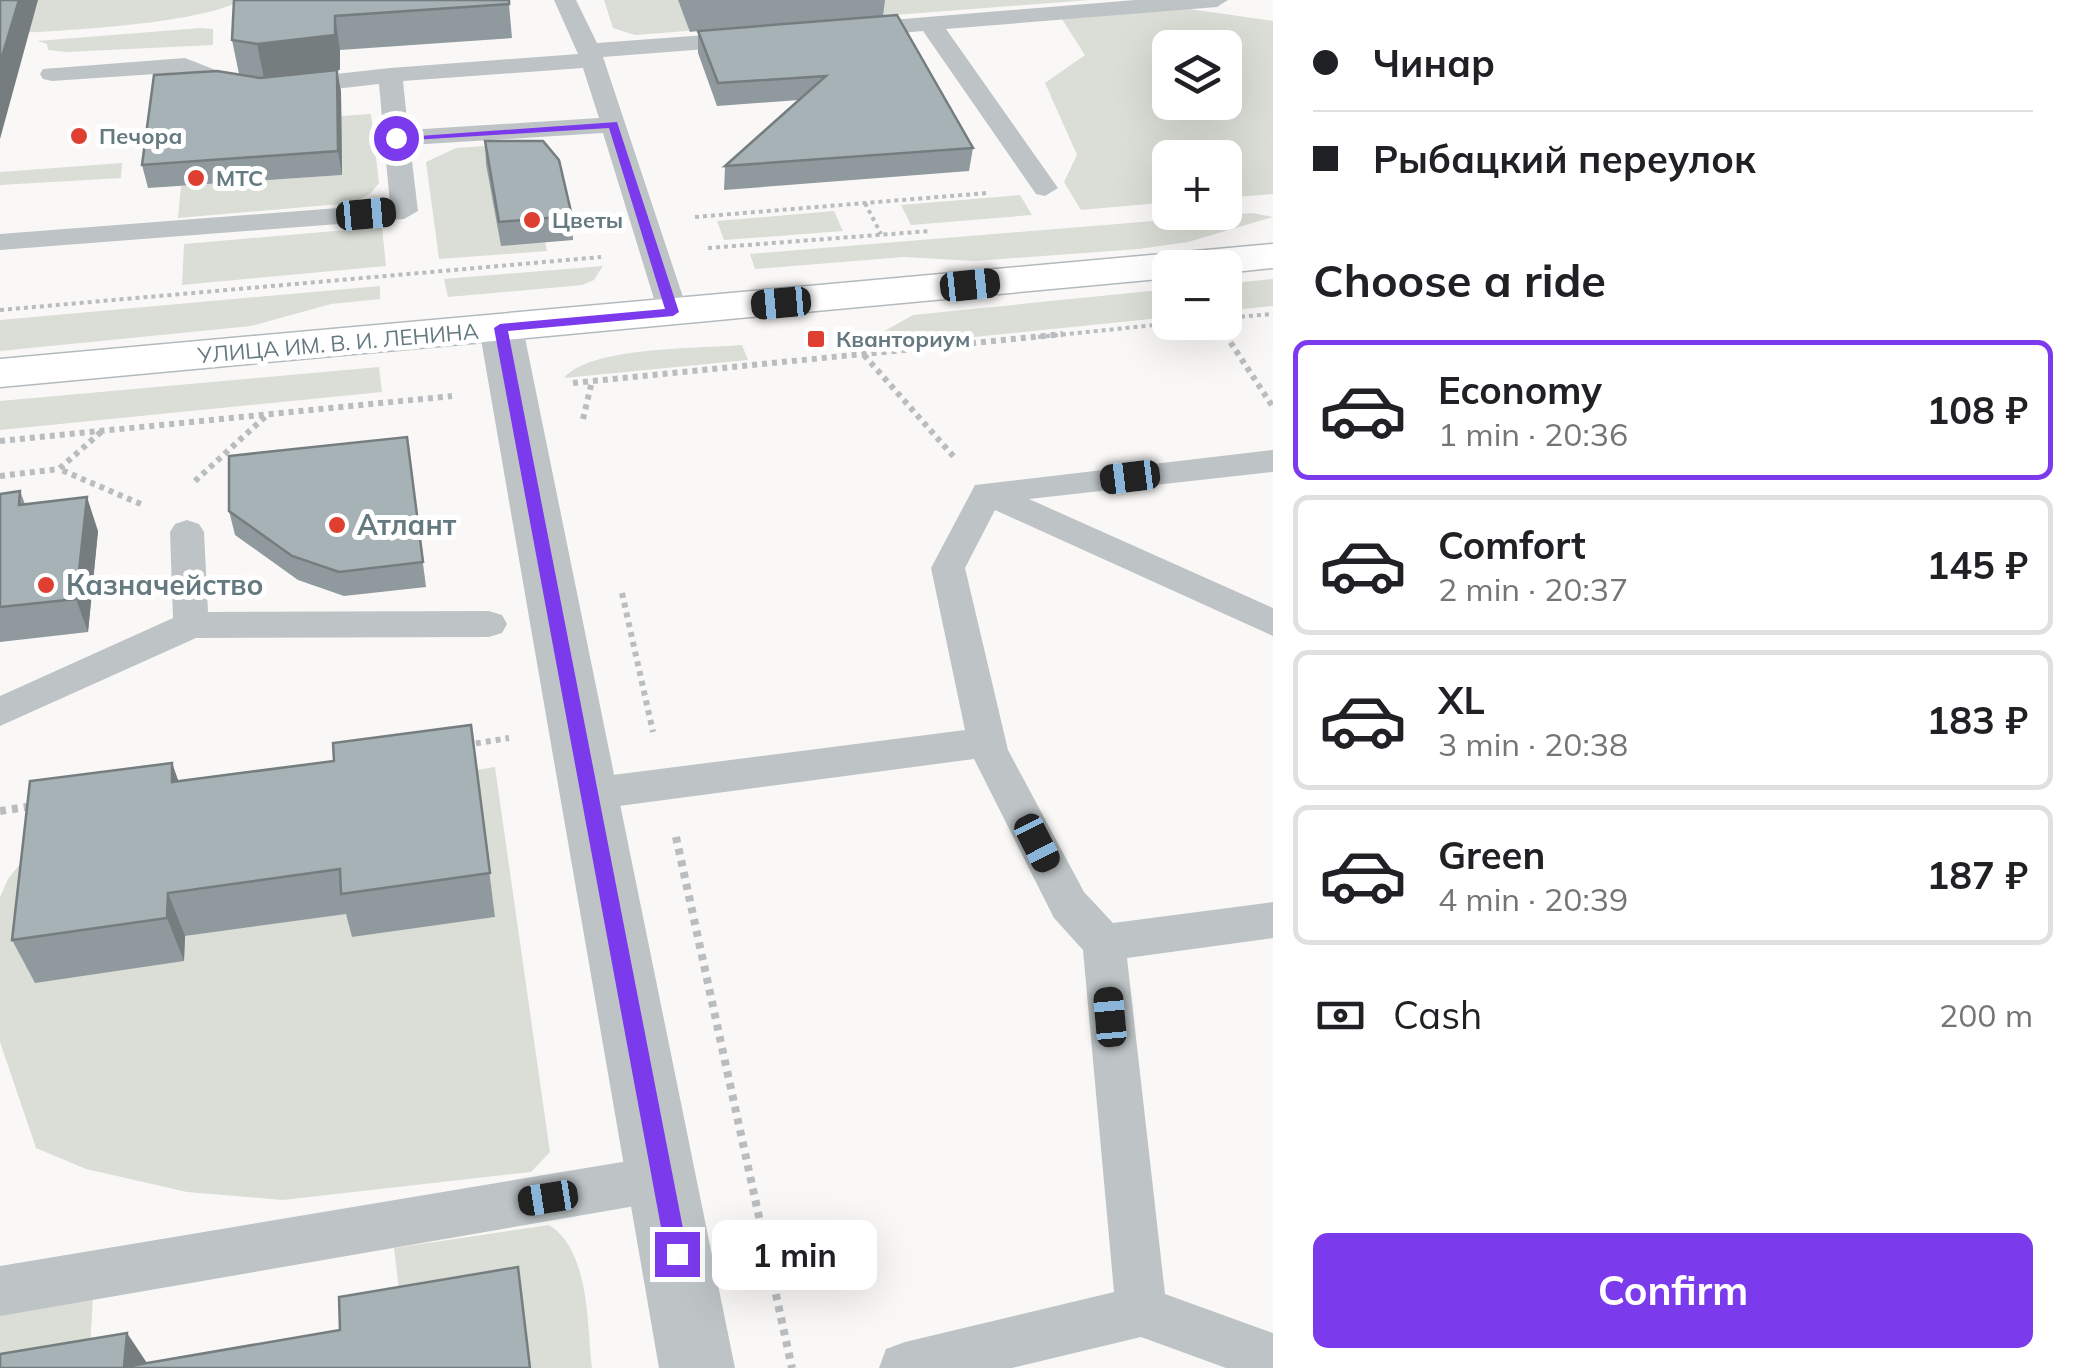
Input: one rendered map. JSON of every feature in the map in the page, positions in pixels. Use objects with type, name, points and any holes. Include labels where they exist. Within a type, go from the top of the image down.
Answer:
[{"type":"main road","name":"УЛИЦА ИМ. В. И. ЛЕНИНА","points":[[0,372],[1273,256]]},
{"type":"street","points":[[500,328],[697,1368]]},
{"type":"lane","points":[[566,0],[590,55],[673,312]]},
{"type":"lane","points":[[835,31],[1217,0]]},
{"type":"lane","points":[[930,24],[1045,188]]},
{"type":"lane","points":[[52,74],[185,65],[205,70],[214,80],[249,89],[778,36]]},
{"type":"lane","points":[[0,242],[404,211],[390,75]]},
{"type":"lane","points":[[396,138],[613,124]]},
{"type":"lane","points":[[988,494],[1273,460]]},
{"type":"lane","points":[[988,494],[1273,623]]},
{"type":"lane","points":[[988,494],[948,568],[987,742],[1070,905],[1104,943],[1142,1311]]},
{"type":"lane","points":[[186,528],[190,625]]},
{"type":"lane","points":[[0,712],[190,625],[489,624]]},
{"type":"lane","points":[[589,794],[987,742]]},
{"type":"lane","points":[[1104,943],[1273,920]]},
{"type":"lane","points":[[0,1291],[664,1178]]},
{"type":"lane","points":[[904,1368],[1142,1311],[1273,1359]]},
{"type":"path","points":[[644,221],[1045,188]]},
{"type":"path","points":[[865,203],[881,234]]},
{"type":"path","points":[[0,310],[936,230]]},
{"type":"path","points":[[1242,317],[1273,314]]},
{"type":"path","points":[[561,384],[1152,325]]},
{"type":"path","points":[[1228,340],[1273,407]]},
{"type":"path","points":[[863,354],[988,494]]},
{"type":"path","points":[[587,438],[583,420],[592,381]]},
{"type":"path","points":[[0,441],[457,396]]},
{"type":"path","points":[[0,476],[59,469],[186,528],[184,491],[267,415]]},
{"type":"path","points":[[59,469],[102,431]]},
{"type":"path","points":[[620,586],[792,1368]]},
{"type":"path","points":[[450,747],[509,738]]},
{"type":"path","points":[[0,811],[39,806]]},
{"type":"shaded area","points":[[0,0],[242,0],[221,9],[160,21],[0,34]]},
{"type":"shaded area","points":[[604,0],[678,0],[682,10],[823,0],[1089,0],[635,35],[613,28]]},
{"type":"shaded area","points":[[1182,8],[1273,21],[1273,194],[1242,197],[1242,140],[1152,140],[1152,204],[1081,210],[1064,182],[1077,155],[1045,83],[1085,55],[1060,16]]},
{"type":"shaded area","points":[[213,29],[213,45],[66,52],[48,50],[47,44],[37,41]]},
{"type":"shaded area","points":[[371,114],[379,183],[370,194],[352,203],[178,218],[181,186],[341,175],[341,116]]},
{"type":"shaded area","points":[[485,146],[501,245],[545,242],[547,251],[439,259],[426,162],[456,148]]},
{"type":"shaded area","points":[[122,163],[121,178],[0,185],[0,172]]},
{"type":"shaded area","points":[[1020,195],[1032,215],[911,225],[901,205]]},
{"type":"shaded area","points":[[834,211],[843,231],[724,240],[717,221]]},
{"type":"shaded area","points":[[1252,213],[1273,217],[1242,226],[1242,214]]},
{"type":"shaded area","points":[[1152,221],[1152,230],[1229,230],[1188,242],[1139,249],[974,261],[904,257],[755,269],[750,254]]},
{"type":"shaded area","points":[[382,227],[386,266],[182,285],[184,244]]},
{"type":"shaded area","points":[[603,266],[594,280],[582,285],[448,297],[444,279]]},
{"type":"shaded area","points":[[1273,279],[1273,306],[1242,309],[1242,282]]},
{"type":"shaded area","points":[[380,286],[380,299],[331,304],[251,326],[0,351],[0,320]]},
{"type":"shaded area","points":[[1152,291],[1152,319],[877,347],[872,338],[913,315]]},
{"type":"shaded area","points":[[742,345],[748,360],[564,378],[597,360],[621,355]]},
{"type":"shaded area","points":[[379,367],[382,392],[0,430],[0,401]]},
{"type":"shaded area","points":[[495,767],[550,1152],[531,1172],[283,1200],[187,1192],[86,1169],[36,1148],[0,1042],[0,897],[8,879],[51,825],[184,961],[185,936],[350,913],[352,937],[495,917],[476,770]]},
{"type":"shaded area","points":[[549,1225],[572,1252],[579,1270],[592,1368],[531,1368],[403,1323],[394,1248]]},
{"type":"shaded area","points":[[93,1296],[89,1368],[0,1368],[0,1312]]},
{"type":"building","points":[[0,0],[19,0],[0,63]]},
{"type":"building","points":[[234,0],[509,0],[509,4],[335,16],[335,35],[257,44],[232,40]]},
{"type":"building","points":[[897,15],[973,148],[725,166],[826,76],[718,83],[698,31]]},
{"type":"building","points":[[337,70],[338,151],[142,165],[154,75],[217,71],[260,78]]},
{"type":"building","name":"Цветы","points":[[485,141],[543,141],[559,160],[572,216],[499,222]]},
{"type":"building","points":[[407,437],[423,562],[339,572],[292,556],[229,511],[229,456]]},
{"type":"building","points":[[20,491],[19,505],[87,497],[76,599],[0,607],[0,494]]},
{"type":"building","points":[[471,725],[490,873],[341,894],[340,869],[168,893],[167,918],[12,940],[30,781],[172,763],[172,782],[334,761],[333,743]]},
{"type":"building","points":[[518,1267],[530,1368],[0,1368],[0,1354],[127,1333],[124,1367],[340,1330],[339,1297]]},
{"type":"place","name":"Печора","points":[[79,136]]},
{"type":"place","name":"МТС","points":[[196,178]]},
{"type":"place","name":"Цветы","points":[[532,220]]},
{"type":"place","name":"Кванториум","points":[[816,339]]},
{"type":"place","name":"Атлант","points":[[337,525]]},
{"type":"place","name":"Казначейство","points":[[46,585]]},
{"type":"route","points":[[396,138],[613,124],[673,312],[500,328],[677,1254]]}]
